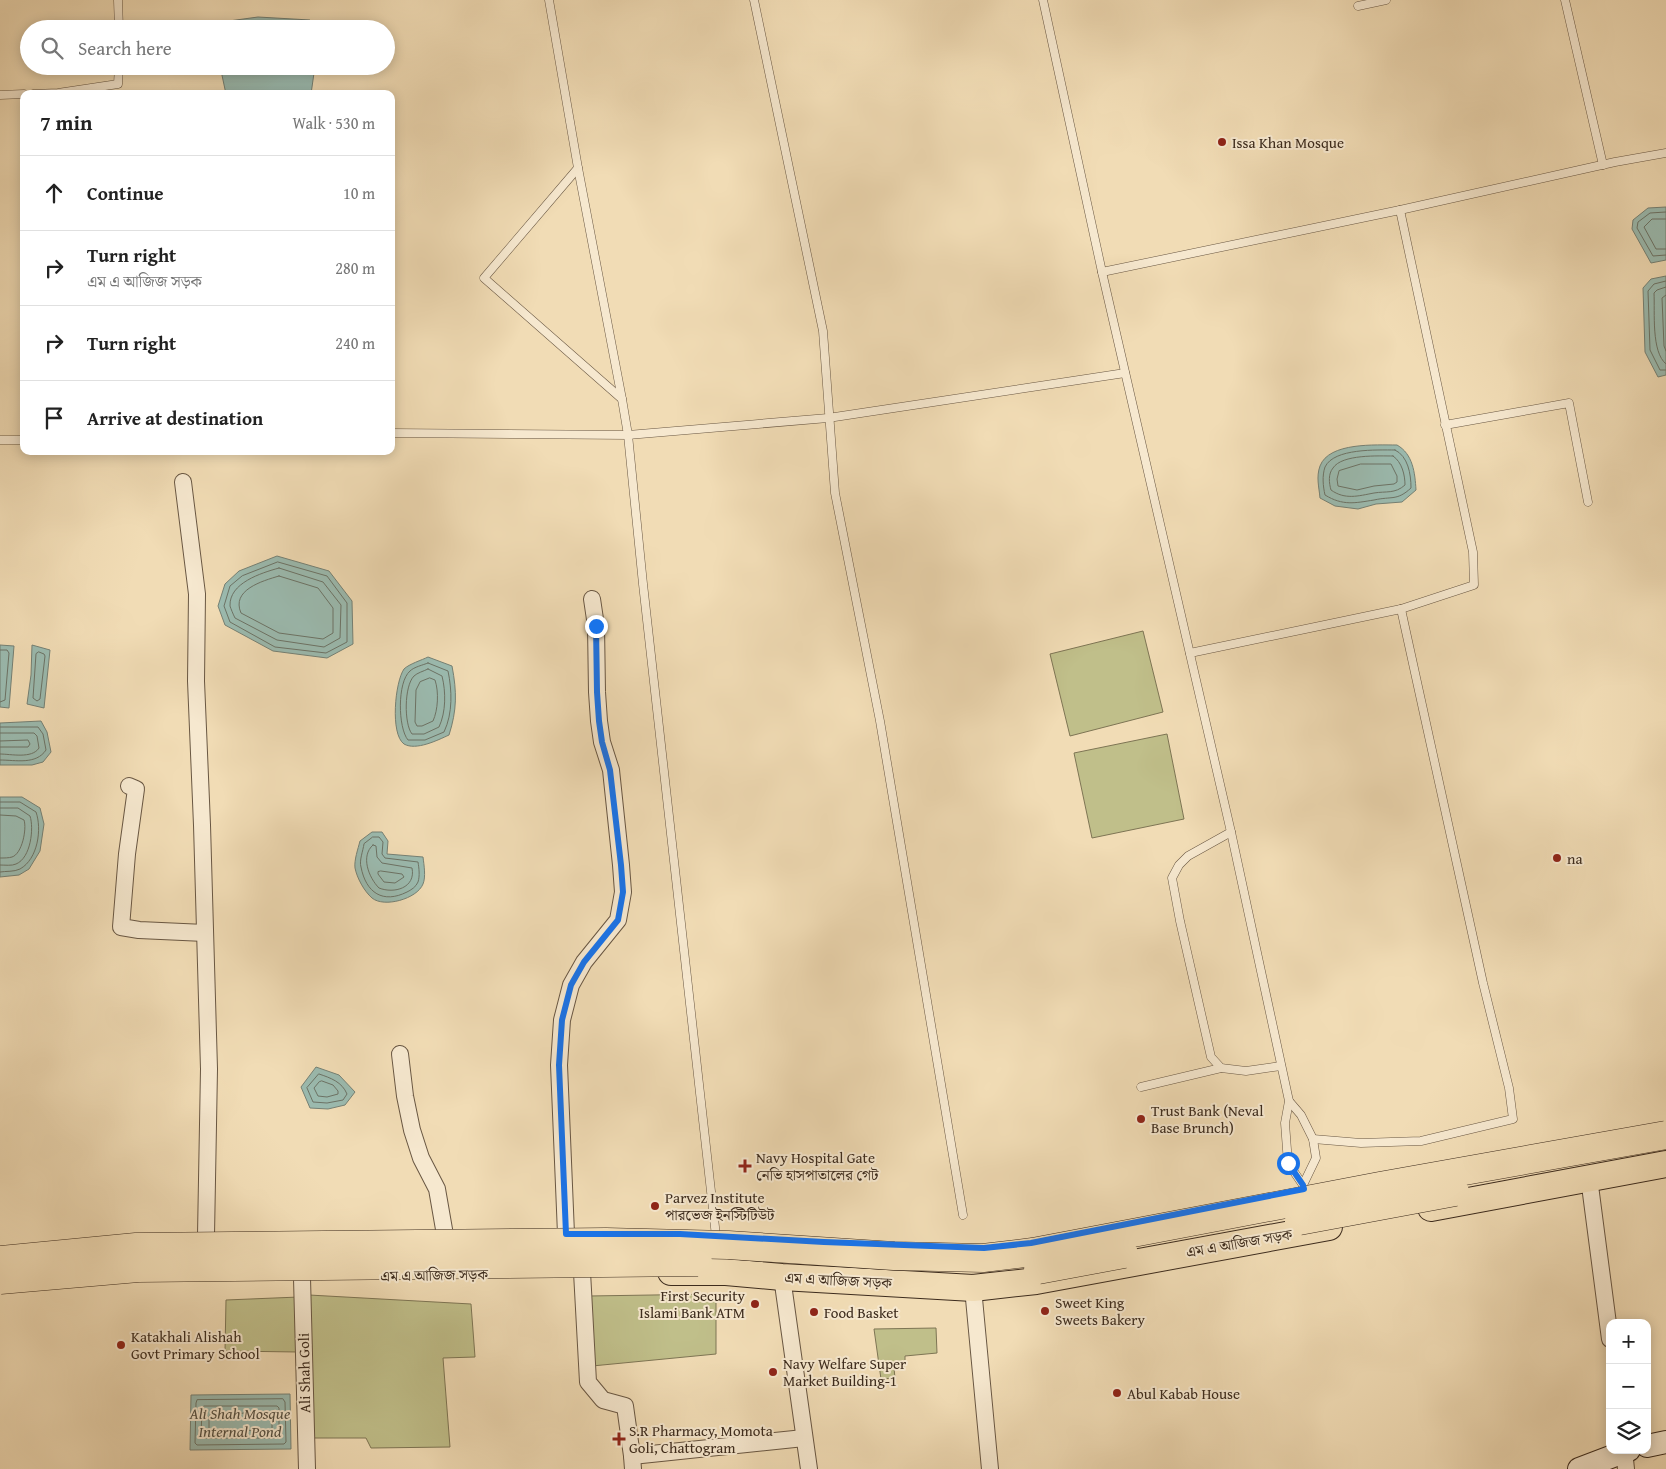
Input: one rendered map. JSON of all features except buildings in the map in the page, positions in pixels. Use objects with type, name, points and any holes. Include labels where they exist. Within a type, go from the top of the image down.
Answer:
[{"type":"highway","points":[[0,1260],[136,1247],[606,1242],[728,1245],[894,1256],[983,1258],[1033,1252],[1342,1193],[1666,1135]]},
{"type":"highway","points":[[0,1280],[138,1268],[725,1262],[889,1274],[984,1275],[1070,1264],[1175,1243],[1666,1154]]},
{"type":"main road","name":"এম এ আজিজ সড়ক","points":[[0,1290],[138,1279],[302,1278],[582,1272],[726,1272],[973,1288],[1036,1281],[1307,1205],[1666,1125]]},
{"type":"main road","name":"এম এ আজিজ সড়ক","points":[[0,1250],[138,1236],[566,1234],[672,1234],[984,1248],[1307,1205],[1589,1178],[1666,1164]]},
{"type":"street","points":[[183,482],[197,594],[196,681],[209,1069],[206,1235]]},
{"type":"street","points":[[566,1234],[559,1065],[562,1020],[571,985],[584,962],[618,920],[623,892],[610,770],[602,742],[599,721],[596,626],[592,599]]},
{"type":"street","points":[[129,786],[136,790],[127,854],[121,927],[139,930],[204,933]]},
{"type":"street","points":[[400,1054],[405,1096],[412,1130],[421,1158],[437,1189],[445,1235]]},
{"type":"street","points":[[1589,1178],[1607,1319]]},
{"type":"street","points":[[582,1272],[588,1382],[603,1400],[624,1406],[632,1462],[804,1438]]},
{"type":"street","points":[[782,1277],[809,1469]]},
{"type":"street","name":"Ali Shah Goli","points":[[302,1278],[307,1469]]},
{"type":"street","points":[[973,1288],[990,1469]]},
{"type":"street","points":[[1651,1445],[1666,1442]]},
{"type":"street","points":[[1579,1469],[1626,1455]]},
{"type":"lane","points":[[118,0],[119,20]]},
{"type":"lane","points":[[550,0],[578,168],[628,435],[716,1236]]},
{"type":"lane","points":[[754,0],[823,331],[835,493],[880,721],[963,1215]]},
{"type":"lane","points":[[1043,0],[1102,272],[1231,832],[1289,1101],[1285,1123],[1288,1163],[1307,1205]]},
{"type":"lane","points":[[1358,6],[1386,0]]},
{"type":"lane","points":[[1565,0],[1603,165]]},
{"type":"lane","points":[[78,90],[118,84],[118,75]]},
{"type":"lane","points":[[0,94],[20,94]]},
{"type":"lane","points":[[1102,272],[1666,153]]},
{"type":"lane","points":[[578,168],[484,278],[622,398]]},
{"type":"lane","points":[[1190,653],[1401,609],[1474,585],[1473,552],[1400,210]]},
{"type":"lane","points":[[395,432],[628,435],[828,418],[1125,373]]},
{"type":"lane","points":[[1445,425],[1568,403],[1588,502]]},
{"type":"lane","points":[[0,440],[20,440]]},
{"type":"lane","points":[[1313,1139],[1361,1143],[1421,1141],[1513,1120],[1509,1088],[1483,983],[1401,609]]},
{"type":"lane","points":[[1221,1068],[1211,1057],[1203,1027],[1172,878],[1179,865],[1188,856],[1231,832]]},
{"type":"lane","points":[[1141,1087],[1221,1068],[1246,1071],[1280,1066]]},
{"type":"lane","points":[[1289,1101],[1301,1115],[1313,1139],[1316,1158],[1307,1205]]},
{"type":"shaded area","points":[[1143,631],[1163,712],[1070,736],[1050,654]]},
{"type":"shaded area","points":[[1167,734],[1184,819],[1092,838],[1074,753]]},
{"type":"shaded area","points":[[716,1294],[716,1354],[592,1366],[589,1296]]},
{"type":"shaded area","points":[[309,1295],[471,1304],[475,1357],[443,1358],[450,1447],[371,1448],[366,1438],[311,1438]]},
{"type":"shaded area","points":[[299,1297],[298,1352],[225,1351],[226,1300]]},
{"type":"shaded area","points":[[936,1328],[937,1353],[905,1356],[905,1366],[894,1368],[895,1378],[881,1379],[874,1329]]},
{"type":"water","points":[[258,17],[310,20],[236,20]]},
{"type":"water","points":[[222,75],[314,75],[312,90],[225,90]]},
{"type":"water","points":[[1666,207],[1666,260],[1651,263],[1632,229],[1633,220],[1648,208]]},
{"type":"water","points":[[1666,276],[1666,375],[1658,377],[1645,352],[1643,288],[1651,279]]},
{"type":"water","points":[[1397,445],[1407,453],[1410,459],[1416,484],[1416,490],[1402,502],[1376,504],[1358,509],[1335,506],[1320,498],[1318,474],[1325,458],[1343,449],[1354,447]]},
{"type":"water","points":[[277,556],[329,571],[352,601],[353,644],[327,658],[273,651],[225,625],[218,606],[225,584],[239,571]]},
{"type":"water","points":[[0,645],[14,646],[9,708],[0,707]]},
{"type":"water","points":[[32,645],[50,650],[44,708],[27,704],[31,675]]},
{"type":"water","points":[[428,657],[452,666],[455,684],[454,717],[449,735],[421,746],[409,746],[404,744],[400,738],[395,719],[398,685],[404,669]]},
{"type":"water","points":[[41,721],[47,732],[51,752],[43,762],[32,765],[0,765],[0,723]]},
{"type":"water","points":[[0,797],[22,797],[40,808],[44,824],[40,851],[29,869],[19,875],[0,877]]},
{"type":"water","points":[[372,832],[382,832],[388,841],[387,854],[423,857],[424,881],[420,889],[414,894],[400,900],[384,902],[372,898],[364,888],[355,868],[356,854],[360,841]]},
{"type":"water","points":[[316,1067],[339,1075],[355,1092],[345,1105],[328,1109],[310,1108],[301,1087]]},
{"type":"water","name":"Ali Shah Mosque Internal Pond","points":[[290,1394],[291,1449],[190,1450],[191,1395]]},
{"type":"place","name":"Issa Khan Mosque","points":[[1222,142]]},
{"type":"place","name":"na","points":[[1557,858]]},
{"type":"place","name":"Trust Bank (Neval Base Brunch)","points":[[1141,1119]]},
{"type":"place","name":"Navy Hospital Gate নেভি হাসপাতালের গেট","points":[[745,1166]]},
{"type":"place","name":"Parvez Institute পারভেজ ইনস্টিটিউট","points":[[655,1206]]},
{"type":"place","name":"First Security Islami Bank ATM","points":[[755,1304]]},
{"type":"place","name":"Sweet King Sweets Bakery","points":[[1045,1311]]},
{"type":"place","name":"Food Basket","points":[[814,1312]]},
{"type":"place","name":"Katakhali Alishah Govt Primary School","points":[[121,1345]]},
{"type":"place","name":"Navy Welfare Super Market Building-1","points":[[773,1372]]},
{"type":"place","name":"Abul Kabab House","points":[[1117,1393]]},
{"type":"place","name":"S.R Pharmacy, Momota Goli, Chattogram","points":[[619,1439]]},
{"type":"route","points":[[596,626],[599,721],[602,742],[610,770],[623,892],[618,920],[584,962],[571,985],[562,1020],[559,1065],[566,1234],[680,1234],[984,1248],[1031,1243],[1304,1189],[1288,1163]]}]
